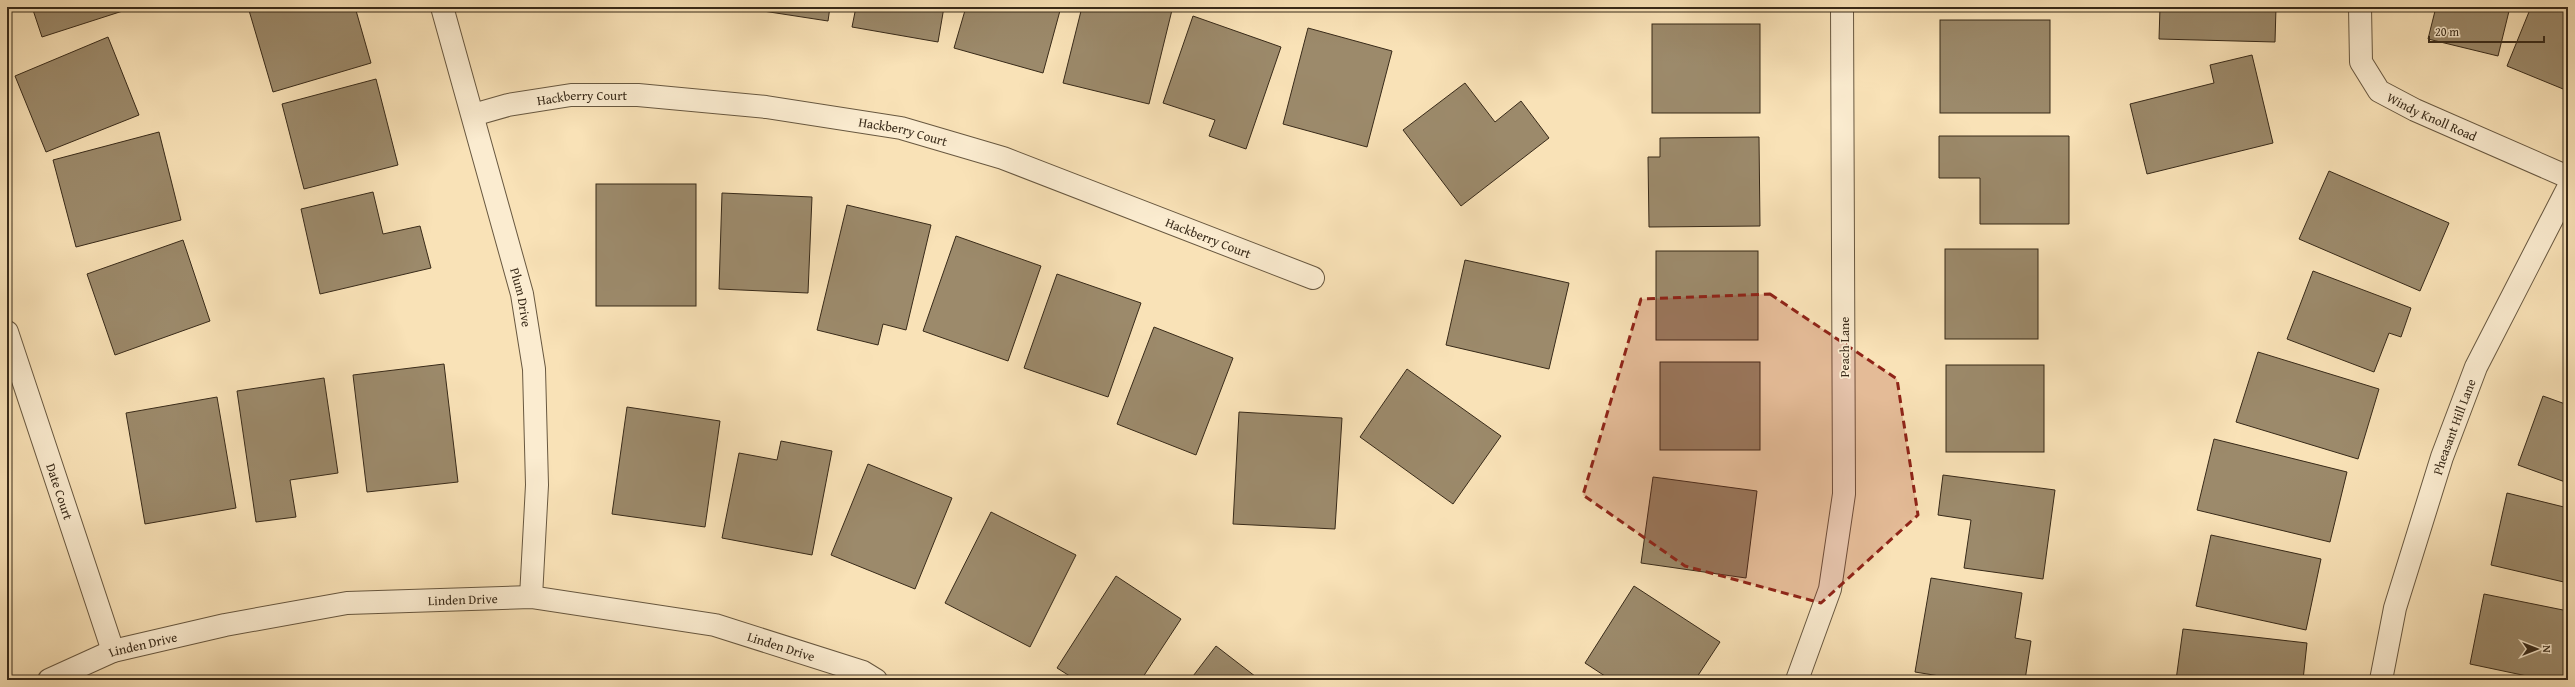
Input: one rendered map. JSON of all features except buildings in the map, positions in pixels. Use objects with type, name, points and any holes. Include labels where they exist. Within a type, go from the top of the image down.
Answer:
[{"type":"street","name":"Plum Drive","points":[[442,7],[522,294],[534,369],[537,485],[531,597]]},
{"type":"street","name":"Peach Lane","points":[[1798,680],[1830,589],[1844,494],[1842,7]]},
{"type":"street","name":"Windy Knoll Road","points":[[2360,7],[2361,62],[2379,91],[2415,110],[2568,177]]},
{"type":"street","name":"Hackberry Court","points":[[473,115],[508,105],[571,95],[638,95],[766,106],[902,128],[1003,158],[1313,278]]},
{"type":"street","name":"Pheasant Hill Lane","points":[[2381,680],[2395,608],[2442,457],[2476,367],[2568,188]]},
{"type":"street","name":"Date Court","points":[[7,332],[113,651]]},
{"type":"street","name":"Linden Drive","points":[[49,680],[113,651],[226,625],[346,603],[531,597],[715,625],[863,672],[876,680]]},
{"type":"highlighted area","points":[[1770,294],[1897,379],[1918,515],[1821,603],[1685,566],[1583,495],[1641,299]]}]
